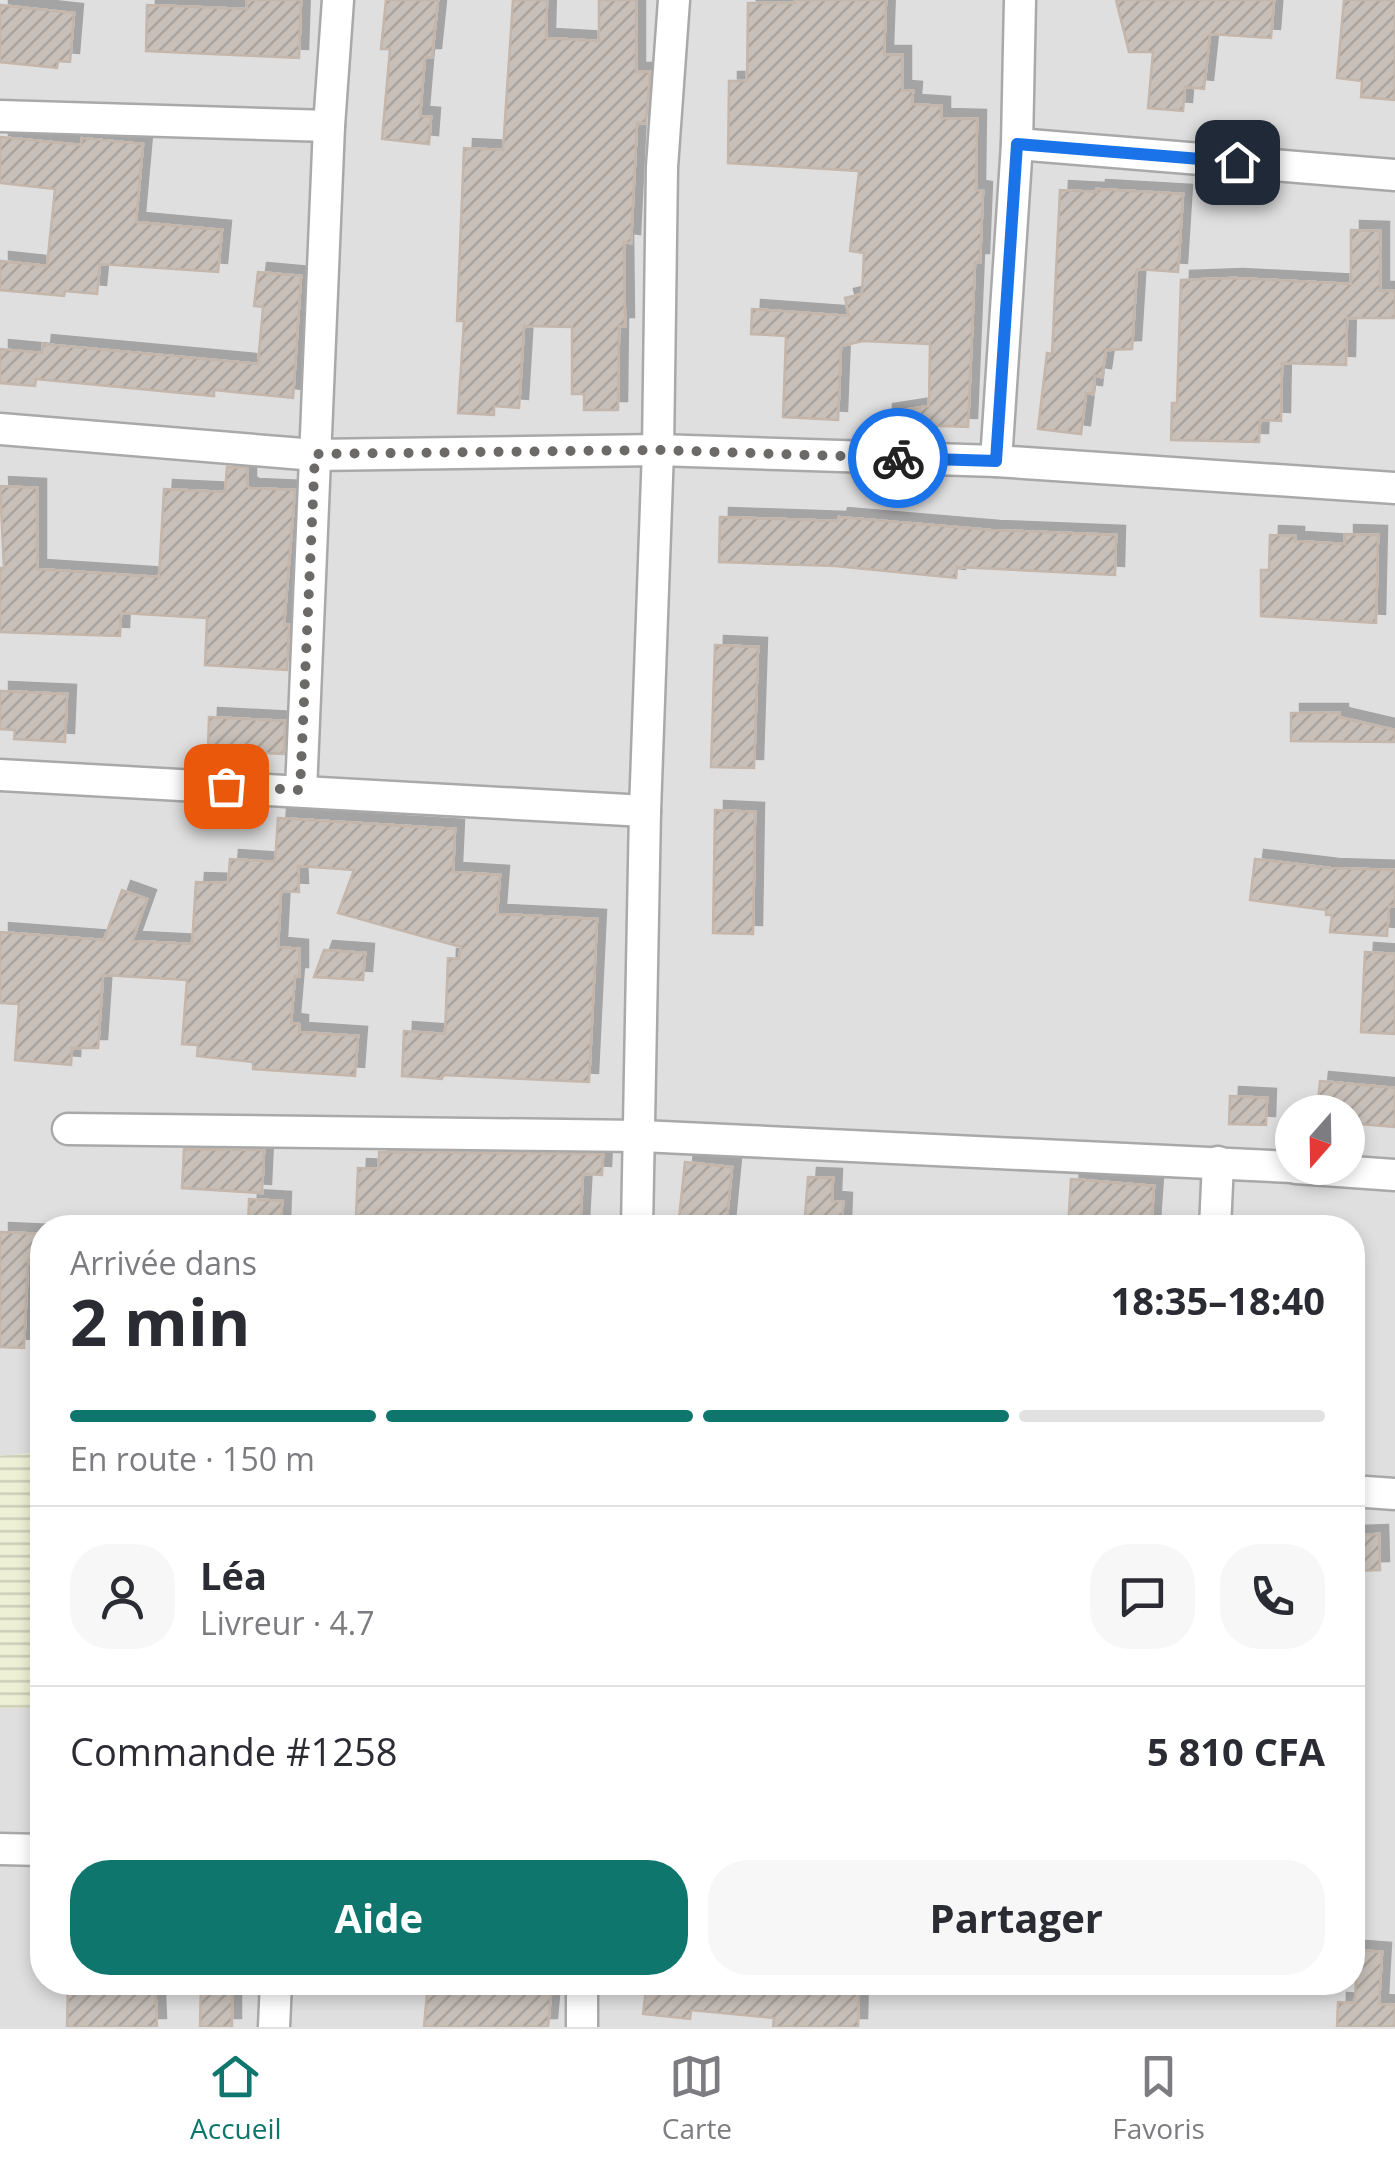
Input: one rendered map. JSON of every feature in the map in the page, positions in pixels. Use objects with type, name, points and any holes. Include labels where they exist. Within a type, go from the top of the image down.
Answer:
[{"type":"street","points":[[300,790],[338,0]]},
{"type":"street","points":[[638,1215],[662,167],[674,0]]},
{"type":"street","points":[[996,461],[1017,144],[1020,0]]},
{"type":"street","points":[[0,116],[329,126]]},
{"type":"street","points":[[1017,144],[1395,174]]},
{"type":"street","points":[[0,429],[315,454],[658,450],[996,461],[1395,488]]},
{"type":"street","points":[[0,775],[645,810]]},
{"type":"street","points":[[68,1130],[641,1136],[1275,1166]]},
{"type":"street","points":[[1215,1215],[1218,1162]]},
{"type":"street","points":[[1365,1173],[1395,1175]]},
{"type":"street","points":[[1365,1492],[1395,1494]]},
{"type":"street","points":[[0,1848],[30,1849]]},
{"type":"street","points":[[274,2027],[275,1995]]},
{"type":"street","points":[[582,1995],[582,2027]]},
{"type":"shaded area","points":[[0,0],[1395,0],[1395,2027],[0,2027]]},
{"type":"green space","points":[[30,1453],[30,1708],[0,1708],[0,1456]]},
{"type":"building","points":[[247,0],[301,0],[299,58],[146,51],[147,5],[247,9]]},
{"type":"building","points":[[386,0],[438,0],[432,57],[425,57],[420,116],[431,117],[429,144],[382,139],[390,49],[381,49]]},
{"type":"building","points":[[513,0],[547,0],[546,38],[599,41],[599,0],[636,0],[636,72],[650,72],[646,123],[637,123],[631,243],[624,242],[625,326],[619,326],[618,410],[584,410],[584,394],[572,394],[572,327],[524,326],[519,408],[494,406],[494,415],[458,413],[464,321],[457,321],[464,148],[503,150]]},
{"type":"building","points":[[886,0],[884,55],[902,55],[902,90],[913,91],[912,104],[941,106],[941,118],[977,119],[976,190],[983,191],[980,262],[975,262],[968,427],[884,424],[884,413],[929,406],[930,344],[863,341],[841,346],[838,420],[783,417],[786,336],[751,334],[752,309],[849,316],[845,298],[862,294],[864,253],[850,251],[859,171],[728,163],[729,81],[747,81],[748,3]]},
{"type":"building","points":[[1116,0],[1274,0],[1271,38],[1210,34],[1204,89],[1185,87],[1183,111],[1148,108],[1153,52],[1129,52]]},
{"type":"building","points":[[1344,0],[1395,0],[1395,100],[1361,97],[1362,81],[1337,78]]},
{"type":"building","points":[[0,5],[74,13],[70,62],[58,61],[57,68],[0,62]]},
{"type":"building","points":[[0,137],[81,145],[82,138],[143,144],[136,222],[222,230],[218,272],[100,264],[97,294],[65,291],[64,296],[0,290],[0,261],[47,266],[55,189],[0,183]]},
{"type":"building","points":[[1060,190],[1183,194],[1178,272],[1137,269],[1132,349],[1106,350],[1102,377],[1095,376],[1093,394],[1086,393],[1081,434],[1038,429],[1047,353],[1052,354]]},
{"type":"building","points":[[1351,230],[1380,231],[1380,291],[1395,291],[1395,318],[1347,318],[1346,365],[1282,363],[1281,421],[1260,420],[1259,442],[1171,440],[1172,403],[1177,403],[1181,280],[1234,278],[1351,284]]},
{"type":"building","points":[[258,272],[301,276],[293,398],[214,390],[214,396],[36,379],[35,386],[0,383],[0,349],[42,353],[43,344],[258,364],[263,307],[254,306]]},
{"type":"building","points":[[227,467],[247,468],[250,488],[295,490],[284,625],[289,625],[287,670],[205,665],[207,618],[121,613],[120,636],[0,632],[0,568],[4,568],[0,486],[37,488],[37,569],[159,577],[164,489],[225,492]]},
{"type":"building","points":[[720,517],[838,521],[839,517],[991,530],[1116,535],[1115,575],[957,567],[956,578],[835,566],[719,562]]},
{"type":"building","points":[[1345,534],[1378,535],[1376,623],[1261,616],[1261,570],[1269,570],[1270,535],[1345,544]]},
{"type":"building","points":[[715,645],[758,647],[754,768],[711,767]]},
{"type":"building","points":[[0,691],[67,694],[65,742],[14,739],[15,730],[0,729]]},
{"type":"building","points":[[1291,713],[1339,713],[1339,717],[1395,730],[1395,742],[1291,741]]},
{"type":"building","points":[[209,717],[285,721],[284,754],[208,750]]},
{"type":"building","points":[[715,810],[755,812],[753,934],[713,933]]},
{"type":"building","points":[[278,818],[455,829],[453,872],[500,875],[497,914],[597,919],[589,1082],[402,1076],[404,1031],[445,1034],[448,958],[459,959],[461,947],[338,913],[354,870],[298,866],[299,892],[281,891],[278,947],[299,949],[291,1023],[299,1024],[299,1032],[358,1036],[355,1076],[253,1069],[253,1062],[197,1056],[198,1045],[182,1044],[187,980],[103,975],[98,1048],[72,1048],[71,1065],[15,1060],[19,1004],[0,1003],[0,932],[104,940],[122,890],[147,899],[132,941],[192,944],[196,882],[228,883],[230,859],[275,862]]},
{"type":"building","points":[[1255,859],[1330,868],[1395,870],[1395,906],[1389,906],[1387,936],[1330,932],[1332,915],[1326,915],[1326,910],[1250,900]]},
{"type":"building","points":[[324,950],[365,953],[363,980],[314,977]]},
{"type":"building","points":[[1365,952],[1395,954],[1395,1034],[1361,1032]]},
{"type":"building","points":[[1320,1081],[1395,1088],[1395,1127],[1365,1124],[1365,1095],[1319,1095]]},
{"type":"building","points":[[1230,1096],[1267,1098],[1266,1125],[1229,1124]]},
{"type":"building","points":[[184,1149],[264,1150],[262,1193],[182,1188]]},
{"type":"building","points":[[379,1152],[603,1154],[602,1175],[583,1174],[581,1215],[356,1215],[358,1168],[379,1169]]},
{"type":"building","points":[[685,1162],[732,1167],[727,1215],[679,1215]]},
{"type":"building","points":[[808,1177],[833,1178],[832,1201],[843,1202],[842,1215],[805,1215]]},
{"type":"building","points":[[1071,1179],[1154,1186],[1152,1215],[1069,1215]]},
{"type":"building","points":[[249,1199],[282,1201],[281,1215],[248,1215]]},
{"type":"building","points":[[0,1232],[30,1233],[24,1348],[0,1347]]},
{"type":"building","points":[[1379,1534],[1380,1570],[1365,1571],[1365,1535]]},
{"type":"building","points":[[1365,1951],[1382,1952],[1379,2004],[1395,2005],[1395,2027],[1337,2027],[1338,2002],[1355,2003],[1355,1995],[1365,1995]]},
{"type":"building","points":[[68,1995],[156,1995],[157,2027],[67,2027]]},
{"type":"building","points":[[201,1995],[232,1995],[232,2027],[200,2027]]},
{"type":"building","points":[[427,1995],[551,1995],[548,2027],[424,2027]]},
{"type":"building","points":[[645,1995],[859,1995],[858,2027],[773,2027],[774,2018],[691,2010],[690,2019],[643,2014]]},
{"type":"way so far","points":[[226,786],[300,790],[315,454],[658,450],[898,458]]},
{"type":"route","points":[[898,458],[996,461],[1017,144],[1237,162]]}]
